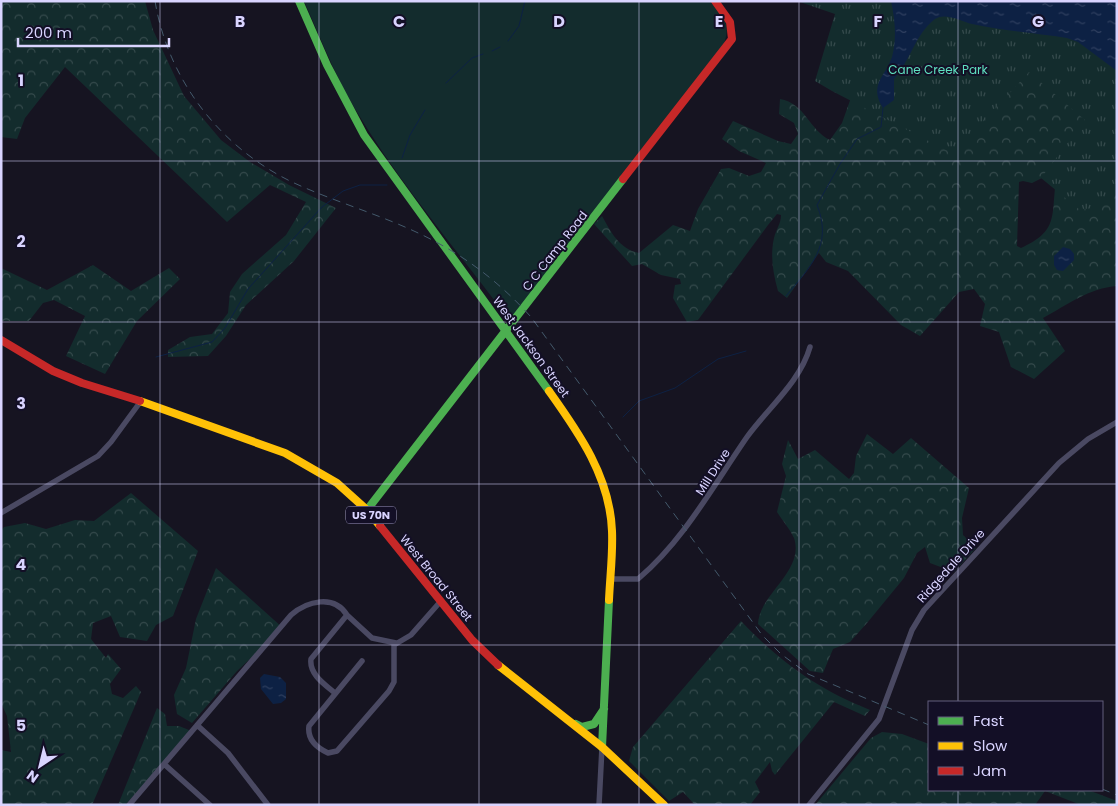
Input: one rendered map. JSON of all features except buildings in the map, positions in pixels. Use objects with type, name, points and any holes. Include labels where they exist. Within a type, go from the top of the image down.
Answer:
[{"type":"street","name":"West Jackson Street","points":[[299,1],[327,65],[364,135],[579,433],[599,468],[609,498],[612,531],[612,579],[602,747]]},
{"type":"street","name":"C C Camp Road","points":[[366,510],[732,39],[733,28],[730,18],[715,1]]},
{"type":"street","name":"West Broad Street","points":[[1,340],[53,371],[82,384],[141,401],[285,453],[337,483],[366,510],[472,640],[498,665],[602,747],[664,805]]},
{"type":"street","name":"Mill Drive","points":[[612,579],[638,579],[685,529],[747,438],[805,364],[810,347]]},
{"type":"street","points":[[1,513],[98,456],[111,442],[141,401]]},
{"type":"street","name":"Ridgedale Drive","points":[[809,805],[879,719],[912,630],[924,610],[1059,463],[1088,439],[1117,422]]},
{"type":"street","points":[[130,804],[300,607],[307,604],[326,602],[336,604],[372,638],[396,643]]},
{"type":"street","points":[[362,661],[312,721],[308,732],[316,746],[328,753],[337,751],[389,691],[394,682],[393,649],[396,643],[411,635],[440,602]]},
{"type":"street","points":[[335,693],[313,672],[310,666],[311,659],[348,615]]},
{"type":"street","points":[[572,723],[582,727],[594,724],[604,709]]},
{"type":"street","points":[[197,725],[228,753],[268,805]]},
{"type":"street","points":[[599,805],[602,747]]},
{"type":"street","points":[[164,764],[210,805]]},
{"type":"green space","points":[[1,1],[145,1],[153,30],[184,96],[221,140],[250,162],[289,185],[336,208],[294,261],[246,305],[226,336],[208,356],[168,357],[168,350],[190,337],[212,334],[228,313],[230,292],[242,274],[286,235],[306,202],[270,185],[227,222],[65,67],[25,118],[17,139],[1,137]]},
{"type":"green space","points":[[304,1],[710,1],[725,21],[727,31],[724,44],[515,314],[510,317],[504,313],[440,231],[360,118],[343,88]]},
{"type":"green space","name":"Cane Creek Park","points":[[797,1],[1117,1],[1117,190],[1100,207],[1080,210],[1041,178],[1085,120],[1029,72],[962,145],[946,150],[815,81],[835,14]]},
{"type":"green space","points":[[1029,65],[1090,119],[1048,175],[1032,183],[1019,182],[1017,246],[1021,248],[1033,242],[1047,229],[1053,213],[1056,180],[1117,159],[1117,286],[1097,290],[1043,318],[1065,351],[1034,379],[1011,367],[999,332],[980,326],[985,304],[974,289],[959,292],[920,336],[901,325],[848,271],[826,262],[819,253],[787,298],[778,291],[772,251],[781,215],[777,214],[768,225],[698,320],[687,322],[673,298],[675,285],[681,284],[680,279],[661,275],[642,264],[632,266],[594,224],[602,216],[612,234],[621,244],[639,253],[673,225],[690,231],[698,209],[721,169],[729,168],[749,176],[761,172],[766,163],[739,151],[722,139],[733,121],[778,141],[791,144],[798,134],[794,123],[779,114],[780,99],[795,106],[823,136],[830,140],[842,123],[853,92]]},
{"type":"green space","points":[[93,265],[131,291],[169,268],[180,279],[137,321],[105,374],[66,356],[85,316],[54,300],[43,303],[29,321],[1,321],[1,268],[47,290]]},
{"type":"green space","points":[[867,434],[893,454],[911,438],[969,488],[962,518],[963,535],[976,548],[954,572],[930,563],[925,547],[917,553],[904,578],[850,642],[833,649],[823,673],[810,671],[758,624],[760,613],[788,572],[796,550],[794,538],[777,512],[786,476],[782,464],[788,440],[798,459],[815,450],[849,479],[854,473],[856,456]]},
{"type":"green space","points":[[131,493],[198,551],[173,616],[156,625],[147,641],[120,637],[111,616],[93,623],[91,639],[106,658],[108,654],[121,669],[110,684],[112,694],[123,698],[136,686],[141,692],[92,805],[2,805],[1,750],[11,752],[7,716],[1,703],[1,531],[4,527],[25,523],[46,529],[75,520],[94,521]]},
{"type":"green space","points":[[216,568],[283,628],[237,671],[192,723],[177,714],[174,695],[186,668],[196,619]]},
{"type":"green space","points":[[741,621],[770,649],[800,673],[833,693],[870,710],[865,716],[834,702],[775,775],[770,762],[755,782],[760,792],[750,805],[695,805],[683,792],[669,801],[629,761],[633,747]]},
{"type":"green space","points":[[157,708],[165,714],[167,726],[179,726],[194,732],[125,805],[118,805]]},
{"type":"green space","points":[[882,732],[902,734],[928,744],[928,791],[1045,791],[1035,805],[815,805],[871,738]]},
{"type":"green space","points":[[1045,791],[1091,791],[1117,801],[1117,805],[1081,805]]},
{"type":"water","points":[[891,1],[1117,1],[1117,71],[1078,42],[1067,38],[972,24],[943,16],[935,19],[922,32],[900,72],[894,79],[894,100],[883,108],[877,93],[878,86],[892,57],[895,43],[894,15]]},
{"type":"water","points":[[1063,247],[1070,249],[1074,254],[1074,260],[1063,271],[1057,270],[1054,265],[1054,256]]},
{"type":"water","points":[[264,674],[280,677],[286,683],[286,699],[281,703],[273,704],[261,689],[260,678]]},
{"type":"waterway","points":[[508,41],[519,26],[525,1]]},
{"type":"waterway","points":[[492,51],[500,47]]},
{"type":"waterway","points":[[446,83],[472,58],[483,54]]},
{"type":"waterway","points":[[786,296],[811,265],[821,243],[821,219],[817,205],[840,164],[857,139],[881,127],[883,108]]},
{"type":"waterway","points":[[402,158],[410,135],[425,110]]},
{"type":"waterway","points":[[156,357],[212,342],[225,328],[248,289],[322,207],[343,191],[360,185],[387,185]]},
{"type":"waterway","points":[[623,417],[639,401],[675,388],[718,359],[746,351]]},
{"type":"railway","points":[[155,1],[162,30],[172,58],[185,84],[201,108],[220,130],[242,150],[292,182],[419,233],[475,266],[499,285],[531,317],[762,635],[781,654],[808,674],[928,725]]},
{"type":"railway","points":[[1103,789],[1117,795]]},
{"type":"traffic: fast","points":[[299,1],[327,65],[364,135],[549,391]]},
{"type":"traffic: fast","points":[[367,510],[623,179]]},
{"type":"traffic: fast","points":[[602,747],[609,600]]},
{"type":"traffic: fast","points":[[576,724],[582,727],[594,724],[604,709]]},
{"type":"traffic: slow","points":[[549,391],[582,440],[606,492],[612,531],[609,600]]},
{"type":"traffic: slow","points":[[140,401],[285,453],[337,483],[367,510],[380,526]]},
{"type":"traffic: slow","points":[[498,665],[602,747],[664,805]]},
{"type":"traffic: jam","points":[[623,179],[732,39],[730,22],[715,1]]},
{"type":"traffic: jam","points":[[1,340],[53,371],[82,383],[140,401]]},
{"type":"traffic: jam","points":[[380,526],[472,640],[498,665]]}]
